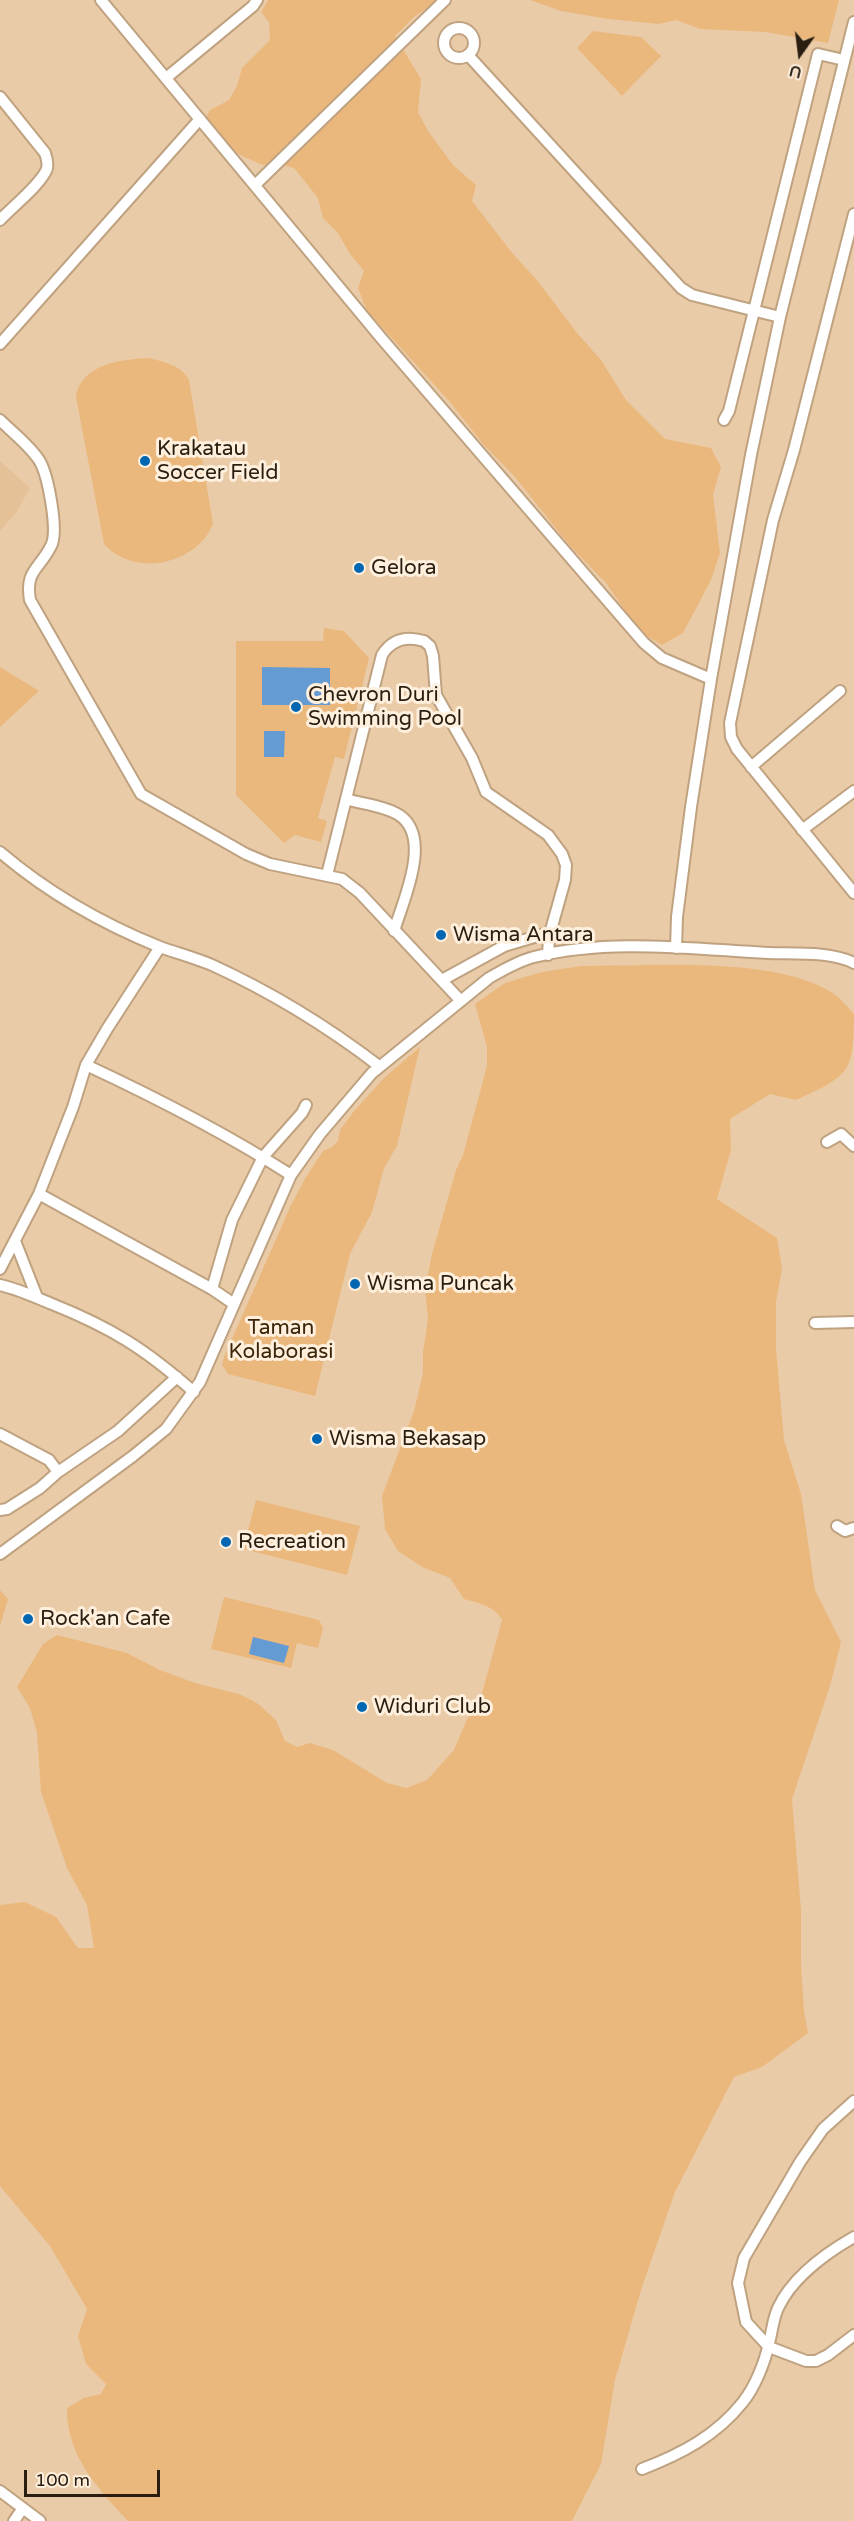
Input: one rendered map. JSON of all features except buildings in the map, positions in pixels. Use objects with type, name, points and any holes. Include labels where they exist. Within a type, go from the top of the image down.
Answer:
[{"type":"street","points":[[100,0],[382,339],[644,643],[662,658],[711,679]]},
{"type":"street","points":[[166,78],[253,6],[257,0]]},
{"type":"street","points":[[255,185],[445,0]]},
{"type":"street","points":[[676,948],[677,917],[711,679],[751,455],[780,316],[854,22]]},
{"type":"street","points":[[724,420],[729,411],[818,54],[844,60]]},
{"type":"street","points":[[468,55],[681,288],[692,295],[780,316]]},
{"type":"street","points":[[0,220],[47,170],[45,153],[2,104]]},
{"type":"street","points":[[0,344],[200,119]]},
{"type":"street","points":[[854,214],[851,240],[773,520],[730,723],[731,738],[751,767],[854,893]]},
{"type":"street","points":[[0,420],[41,463],[46,480],[55,536],[51,546],[30,574],[28,584],[30,600],[141,794],[246,854],[270,864],[342,879],[360,893],[460,1000]]},
{"type":"street","points":[[327,875],[382,655],[392,643],[399,640],[424,640],[430,646],[434,656],[436,695],[475,765],[486,792],[548,835],[562,854],[566,865],[565,880],[551,932],[548,955]]},
{"type":"street","points":[[751,767],[840,691]]},
{"type":"street","points":[[802,830],[854,791]]},
{"type":"street","points":[[346,799],[397,813],[408,823],[416,841],[416,856],[394,931]]},
{"type":"street","points":[[0,852],[55,893],[110,924],[160,947],[210,964],[253,986],[308,1016],[379,1066]]},
{"type":"street","points":[[442,980],[504,946],[551,932]]},
{"type":"street","points":[[0,1269],[39,1194],[73,1107],[86,1065],[160,947]]},
{"type":"street","points":[[0,1554],[154,1440],[177,1416],[194,1392],[291,1175],[320,1134],[379,1066],[460,1000],[509,966],[548,955],[610,948],[676,948],[815,955],[845,959],[854,963]]},
{"type":"street","points":[[86,1065],[191,1115],[291,1175]]},
{"type":"street","points":[[212,1289],[232,1220],[263,1157],[302,1113],[306,1105]]},
{"type":"street","points":[[827,1142],[841,1134],[854,1146]]},
{"type":"street","points":[[39,1194],[212,1289],[234,1305]]},
{"type":"street","points":[[15,1241],[37,1297]]},
{"type":"street","points":[[0,1285],[37,1297],[106,1326],[135,1344],[194,1392]]},
{"type":"street","points":[[815,1323],[854,1322]]},
{"type":"street","points":[[0,1510],[7,1509],[40,1488],[58,1472],[118,1431],[177,1377]]},
{"type":"street","points":[[0,1434],[49,1460],[58,1472]]},
{"type":"street","points":[[837,1526],[845,1531],[854,1528]]},
{"type":"street","points":[[854,2101],[837,2114],[814,2141],[744,2258],[738,2283],[746,2322],[769,2347],[806,2361],[816,2361],[828,2355],[854,2335]]},
{"type":"street","points":[[642,2469],[675,2457],[696,2445],[721,2425],[744,2401],[769,2347],[777,2309],[786,2294],[806,2273],[838,2246],[854,2237]]},
{"type":"street","points":[[0,2491],[40,2521]]},
{"type":"street","points":[[14,2521],[23,2508]]},
{"type":"shaded area","points":[[0,461],[30,488],[16,513],[0,531]]},
{"type":"green space","points":[[268,0],[440,0],[415,16],[395,36],[421,79],[418,112],[428,131],[453,165],[476,185],[472,201],[601,360],[626,400],[665,439],[711,448],[721,467],[713,495],[720,553],[711,580],[683,633],[662,645],[640,632],[606,583],[570,546],[515,477],[483,444],[450,402],[367,311],[358,288],[364,271],[350,254],[338,233],[323,218],[318,198],[294,168],[280,164],[263,165],[242,156],[226,145],[206,118],[210,110],[229,100],[237,86],[242,68],[270,40],[269,22],[261,12]]},
{"type":"green space","points":[[530,0],[839,0],[828,43],[765,32],[700,29],[676,20],[659,24],[608,19],[561,11]]},
{"type":"green space","points":[[593,31],[641,37],[661,56],[622,96],[577,48]]},
{"type":"green space","name":"Krakatau Soccer Field","points":[[149,358],[177,368],[189,380],[213,524],[205,538],[193,549],[163,562],[147,563],[131,561],[117,555],[104,544],[76,397],[85,377],[94,370],[116,362]]},
{"type":"green space","name":"Chevron Duri Swimming Pool","points":[[324,628],[344,631],[369,658],[344,759],[335,757],[318,818],[327,821],[321,842],[295,835],[284,843],[236,795],[236,641],[323,641]]},
{"type":"green space","points":[[0,667],[39,691],[0,727]]},
{"type":"green space","points":[[581,966],[710,966],[777,973],[807,981],[831,992],[854,1014],[850,1061],[838,1078],[796,1100],[770,1094],[730,1119],[731,1150],[717,1199],[777,1238],[782,1269],[776,1302],[776,1348],[784,1440],[801,1494],[815,1590],[841,1642],[830,1686],[792,1799],[801,1910],[804,2011],[808,2033],[762,2067],[734,2077],[675,2192],[641,2290],[615,2380],[601,2464],[572,2521],[128,2521],[95,2484],[86,2470],[72,2441],[68,2425],[67,2408],[84,2398],[101,2394],[106,2384],[86,2364],[78,2336],[87,2309],[50,2246],[0,2186],[0,1905],[25,1902],[56,1917],[78,1948],[94,1948],[87,1905],[67,1868],[41,1792],[37,1733],[30,1708],[17,1687],[43,1644],[57,1635],[127,1653],[160,1670],[195,1683],[239,1694],[257,1703],[276,1720],[285,1741],[297,1747],[310,1743],[333,1750],[387,1783],[406,1788],[427,1780],[454,1750],[467,1719],[479,1704],[502,1620],[491,1608],[464,1599],[450,1578],[422,1567],[398,1551],[385,1529],[382,1496],[414,1411],[423,1373],[423,1352],[428,1319],[425,1289],[432,1254],[456,1170],[463,1155],[487,1066],[487,1047],[475,1004],[505,983],[542,972]]},
{"type":"green space","name":"Taman Kolaborasi","points":[[420,1047],[397,1146],[384,1168],[372,1212],[350,1254],[315,1396],[228,1374],[222,1365],[224,1357],[291,1205],[306,1177],[323,1151],[338,1141],[340,1130],[354,1111],[384,1078]]},
{"type":"green space","points":[[256,1500],[360,1526],[347,1575],[243,1549]]},
{"type":"green space","points":[[0,1590],[8,1599],[0,1626]]},
{"type":"green space","points":[[224,1597],[319,1620],[323,1628],[318,1648],[297,1643],[291,1668],[211,1649]]},
{"type":"water","points":[[262,667],[330,668],[330,705],[262,705]]},
{"type":"water","points":[[264,731],[285,731],[284,757],[264,757]]},
{"type":"water","points":[[253,1637],[289,1646],[284,1663],[249,1654]]},
{"type":"place","name":"Krakatau Soccer Field","points":[[145,461]]},
{"type":"place","name":"Gelora","points":[[359,568]]},
{"type":"place","name":"Chevron Duri Swimming Pool","points":[[296,707]]},
{"type":"place","name":"Wisma Antara","points":[[441,935]]},
{"type":"place","name":"Wisma Puncak","points":[[355,1284]]},
{"type":"place","name":"Wisma Bekasap","points":[[317,1439]]},
{"type":"place","name":"Recreation","points":[[226,1542]]},
{"type":"place","name":"Rock'an Cafe","points":[[28,1619]]},
{"type":"place","name":"Widuri Club","points":[[362,1707]]}]
